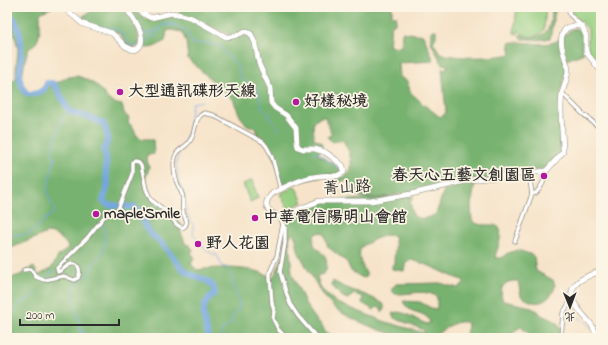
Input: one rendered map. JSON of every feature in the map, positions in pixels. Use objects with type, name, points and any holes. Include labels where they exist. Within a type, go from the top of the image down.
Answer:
[{"type":"street","points":[[62,7],[83,24],[112,33],[125,46],[133,50],[137,50],[141,45],[141,33],[130,13],[124,7]]},
{"type":"street","name":"菁山路","points":[[135,7],[151,18],[172,13],[192,18],[226,37],[236,36],[245,31],[251,34],[255,43],[260,64],[270,88],[271,103],[275,108],[286,115],[296,128],[296,143],[298,147],[325,152],[343,166],[344,172],[337,176],[325,175],[306,178],[269,197],[266,203],[271,214],[280,217],[319,201],[371,201],[410,194],[470,180],[546,171]]},
{"type":"street","points":[[568,7],[570,14],[582,26],[586,36],[586,52],[601,71]]},
{"type":"street","points":[[532,194],[536,193],[542,186],[545,180],[546,171],[563,152],[561,122],[562,94],[568,70],[562,43],[562,34],[567,28],[575,25],[582,26]]},
{"type":"street","points":[[562,94],[601,129]]},
{"type":"street","points":[[24,270],[31,269],[36,277],[44,280],[64,276],[74,280],[78,278],[80,269],[75,264],[70,264],[58,272],[56,268],[87,238],[104,217],[110,213],[117,212],[132,174],[132,162],[134,161],[139,162],[141,165],[146,189],[151,200],[167,212],[179,226],[182,228],[185,226],[187,221],[183,211],[182,193],[177,185],[174,163],[176,153],[188,144],[193,137],[197,121],[204,113],[213,115],[268,146],[281,190]]},
{"type":"street","points":[[515,241],[532,194],[529,174]]},
{"type":"street","points":[[280,217],[285,228],[285,243],[280,272],[286,292],[290,304],[298,316],[317,338]]},
{"type":"street","points":[[283,224],[276,256],[270,272],[270,278],[274,311],[273,319],[278,329],[286,338]]},
{"type":"street","points":[[601,271],[582,279],[576,284],[572,292],[572,299],[578,309],[592,325],[598,338],[601,335]]},
{"type":"street","points":[[561,338],[563,313],[572,299]]},
{"type":"green space","points":[[7,7],[53,7],[40,13],[39,35],[36,43],[27,53],[20,80],[25,94],[36,94],[62,80],[77,76],[98,87],[113,103],[122,105],[124,113],[129,118],[128,122],[137,136],[143,139],[153,139],[154,154],[146,155],[149,168],[145,180],[149,195],[182,225],[180,230],[186,245],[189,244],[193,250],[191,253],[195,257],[191,264],[197,270],[212,268],[237,268],[260,272],[272,277],[274,276],[285,253],[285,218],[319,202],[414,196],[410,201],[413,215],[418,218],[424,218],[436,214],[444,190],[468,183],[475,184],[471,206],[472,220],[477,224],[494,225],[499,227],[501,232],[500,241],[495,256],[496,258],[502,258],[506,254],[517,250],[530,254],[534,257],[536,271],[553,280],[555,285],[554,290],[546,299],[539,302],[532,302],[521,296],[518,281],[509,282],[503,286],[501,292],[503,301],[527,306],[538,311],[541,315],[555,321],[560,327],[559,338],[534,338],[521,327],[517,329],[509,338],[465,338],[468,326],[467,323],[462,322],[452,325],[433,337],[420,339],[391,334],[370,326],[342,313],[331,305],[306,266],[299,253],[295,237],[292,233],[289,238],[292,274],[306,305],[317,321],[322,325],[325,332],[337,338],[7,338],[7,279],[20,275],[32,267],[37,271],[37,276],[51,269],[59,255],[68,247],[59,237],[47,233],[11,248],[10,252],[12,256],[7,261],[7,76],[11,82],[16,78],[18,49],[12,24],[7,20]],"holes":[[[320,232],[324,234],[328,247],[347,262],[351,271],[361,277],[365,278],[367,275],[360,258],[361,247],[377,238],[390,235],[394,236],[395,243],[394,263],[392,269],[404,271],[406,262],[412,260],[463,280],[464,283],[458,288],[440,283],[396,284],[392,288],[392,291],[395,294],[422,292],[432,294],[437,297],[437,309],[431,308],[420,302],[403,301],[409,309],[427,317],[430,321],[428,324],[401,312],[392,314],[394,318],[424,330],[424,333],[386,322],[337,303],[320,287],[317,276],[325,273],[327,266],[325,256],[314,245],[314,239],[315,234]]]},
{"type":"green space","points":[[92,7],[122,7],[135,25],[139,46],[133,48],[126,44],[120,34],[86,23],[83,20],[83,16],[92,11]]},
{"type":"green space","points":[[179,7],[392,7],[392,16],[397,16],[395,23],[391,26],[389,46],[401,47],[402,32],[423,35],[434,61],[399,63],[400,77],[408,82],[410,92],[440,117],[446,112],[442,69],[447,69],[447,65],[442,64],[431,42],[431,31],[436,30],[436,37],[433,42],[440,53],[446,55],[475,57],[511,54],[509,43],[514,42],[546,44],[554,42],[575,28],[581,33],[582,49],[584,53],[564,61],[566,70],[561,93],[561,151],[548,167],[534,171],[370,198],[356,195],[352,190],[349,180],[332,183],[328,182],[328,179],[347,175],[351,170],[351,161],[342,140],[333,142],[328,138],[328,136],[332,135],[325,117],[321,117],[313,122],[314,139],[321,142],[323,150],[317,153],[340,169],[340,173],[284,185],[279,177],[276,161],[269,146],[258,135],[256,128],[247,125],[240,116],[233,99],[188,59],[186,42],[182,32],[171,30],[167,31],[165,41],[152,47],[144,47],[138,25],[132,13],[135,11],[149,20],[166,17],[184,17],[233,39],[249,36],[248,31],[234,35],[228,34],[179,12]]},
{"type":"green space","points":[[517,7],[546,7],[544,30],[538,35],[534,36],[524,35],[519,30],[518,34],[514,33]]},
{"type":"green space","points":[[552,7],[556,7],[550,38],[540,40],[521,39],[520,35],[522,34],[526,37],[540,36],[547,30],[550,22]]},
{"type":"green space","points":[[568,7],[601,7],[601,62],[592,57],[589,53],[588,29]]},
{"type":"green space","points":[[252,180],[258,198],[250,202],[243,184]]},
{"type":"green space","points":[[295,186],[303,202],[288,209],[280,194]]},
{"type":"green space","points":[[333,281],[379,301],[384,305],[384,310],[382,312],[381,308],[377,307],[374,310],[362,303],[363,297],[354,294],[348,299],[343,297],[331,284]]},
{"type":"waterway","points":[[116,7],[123,10]]},
{"type":"waterway","points":[[7,15],[12,17],[15,21],[20,34],[21,62],[19,77],[21,85],[26,93],[36,94],[42,91],[47,83],[52,83],[55,85],[68,109],[73,113],[103,123],[107,133],[107,142],[104,151],[106,156],[106,176],[108,185],[103,201],[108,205],[135,207],[140,213],[144,225],[148,231],[165,247],[181,267],[188,273],[207,281],[214,288],[215,293],[209,298],[203,313],[209,338]]},
{"type":"waterway","points":[[84,19],[90,23]]},
{"type":"waterway","points":[[141,29],[145,34],[147,34],[156,31],[164,24],[175,24],[180,28]]},
{"type":"waterway","points":[[145,42],[149,38],[156,35],[165,25],[184,29],[193,44],[204,43],[221,46],[226,54],[238,66],[239,77],[256,88],[262,108],[269,113],[269,117],[280,130]]},
{"type":"waterway","points":[[100,27],[118,31],[130,45],[137,46]]},
{"type":"waterway","points":[[182,145],[187,134],[192,103],[202,101]]},
{"type":"waterway","points":[[7,239],[13,235],[29,234],[55,211],[48,194],[48,186],[55,157],[52,153],[52,148],[58,130],[68,109]]},
{"type":"waterway","points":[[313,152],[318,153],[340,169]]},
{"type":"waterway","points":[[179,153],[176,163],[179,182]]},
{"type":"waterway","points":[[180,185],[185,195],[187,214],[193,225],[193,234],[209,252],[217,255],[222,266],[229,268],[239,303],[239,310],[232,316],[232,323],[222,330],[222,338]]},
{"type":"waterway","points":[[82,338],[74,301],[74,291],[78,283],[88,275],[91,267],[104,249],[105,239],[103,224]]},
{"type":"waterway","points":[[47,277],[54,271]]},
{"type":"waterway","points":[[7,320],[22,301],[30,299],[37,292]]},
{"type":"waterway","points":[[566,310],[583,320],[591,328]]},
{"type":"waterway","points":[[81,329],[84,334],[91,338]]},
{"type":"place","name":"大型通訊碟形天線","points":[[120,92]]},
{"type":"place","name":"好樣秘境","points":[[296,102]]},
{"type":"place","name":"春天心五藝文創園區","points":[[544,176]]},
{"type":"place","name":"maple'Smile","points":[[96,214]]},
{"type":"place","name":"中華電信陽明山會館","points":[[255,218]]},
{"type":"place","name":"野人花園","points":[[198,244]]}]
